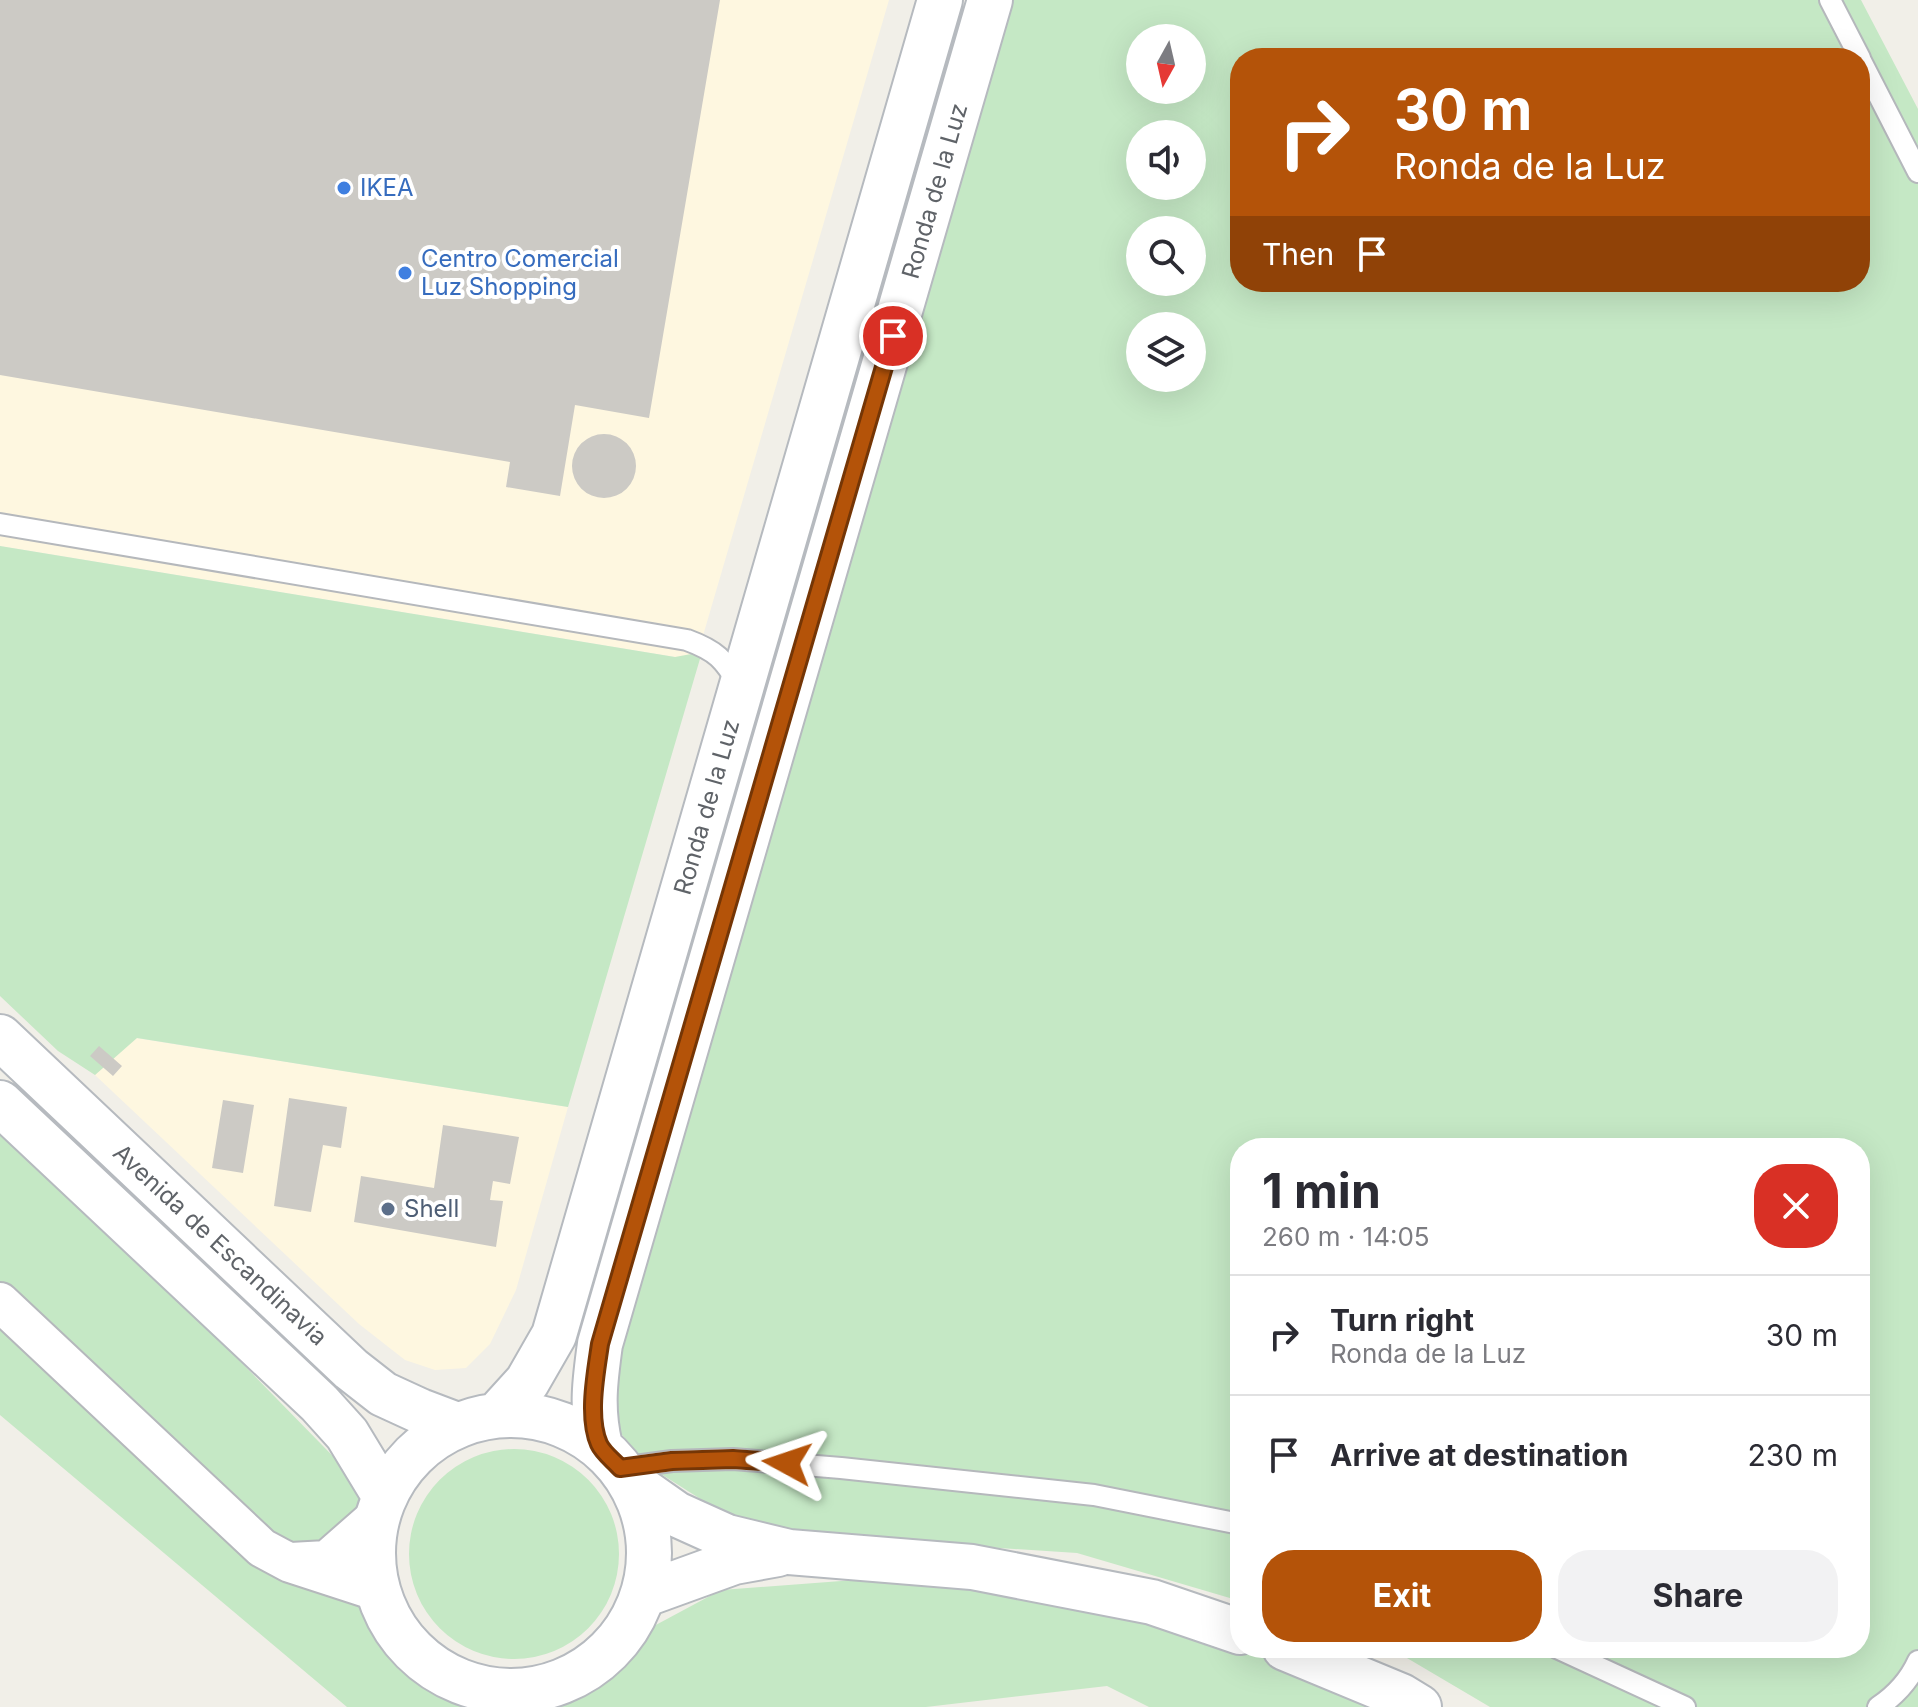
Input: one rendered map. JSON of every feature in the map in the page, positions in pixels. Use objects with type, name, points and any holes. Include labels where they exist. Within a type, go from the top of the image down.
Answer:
[{"type":"street","name":"Ronda de la Luz","points":[[477,1420],[527,1382],[554,1335],[940,0]]},
{"type":"street","name":"Ronda de la Luz","points":[[616,1465],[594,1423],[600,1344],[990,0]]},
{"type":"street","name":"Avenida de Escandinavia","points":[[0,1037],[351,1369],[383,1394],[420,1411],[477,1420]]},
{"type":"street","name":"Avenida de Escandinavia","points":[[0,1103],[319,1403],[347,1434],[380,1506]]},
{"type":"street","points":[[0,1302],[262,1548],[290,1563],[376,1591]]},
{"type":"street","points":[[290,1563],[327,1560],[380,1506],[402,1466],[427,1442],[477,1420],[535,1416],[568,1427],[676,1514],[727,1537],[789,1552],[972,1567],[1152,1602],[1230,1629]]},
{"type":"street","points":[[380,1506],[371,1553],[376,1591],[390,1623],[411,1650],[476,1696],[506,1691],[539,1698],[605,1654],[628,1628],[643,1595],[649,1572],[647,1525],[640,1502],[616,1465]]},
{"type":"street","points":[[643,1595],[734,1562],[789,1552]]},
{"type":"street","points":[[1309,1658],[1401,1696],[1419,1707]]},
{"type":"lane","points":[[1830,0],[1855,48]]},
{"type":"lane","points":[[1870,78],[1918,172]]},
{"type":"lane","points":[[0,524],[687,640],[717,654],[742,688]]},
{"type":"lane","points":[[616,1465],[733,1459],[841,1468],[1094,1495],[1230,1522]]},
{"type":"lane","points":[[1579,1658],[1685,1707]]},
{"type":"lane","points":[[1878,1707],[1895,1695],[1913,1673],[1918,1661]]},
{"type":"shaded area","name":"Centro Comercial Luz Shopping","points":[[0,0],[889,0],[695,663],[675,657],[0,546]]},
{"type":"shaded area","name":"Shell","points":[[136,1038],[568,1107],[516,1290],[490,1344],[466,1368],[435,1370],[405,1360],[359,1324],[95,1075]]},
{"type":"green space","points":[[1000,0],[1861,0],[1918,109],[1918,1707],[1490,1707],[1407,1658],[1870,1658],[1870,1138],[1230,1138],[1230,1598],[1077,1553],[816,1536],[721,1512],[650,1467],[615,1427],[616,1340]]},
{"type":"green space","points":[[0,546],[675,657],[702,652],[568,1107],[137,1038],[95,1075],[58,1051],[0,996]]},
{"type":"green space","points":[[0,1134],[231,1352],[367,1491],[363,1568],[445,1664],[529,1693],[721,1590],[881,1578],[1169,1618],[1230,1642],[1230,1658],[1272,1658],[1398,1707],[1149,1707],[1107,1686],[926,1707],[347,1707],[0,1415]]},
{"type":"green space","points":[[514,1449],[554,1457],[573,1466],[589,1479],[602,1495],[611,1514],[619,1554],[611,1594],[602,1613],[589,1629],[573,1642],[554,1651],[514,1659],[474,1651],[455,1642],[439,1629],[426,1613],[417,1594],[409,1554],[417,1514],[426,1495],[439,1479],[455,1466],[474,1457]]},
{"type":"building","name":"Centro Comercial Luz Shopping","points":[[0,0],[720,0],[649,418],[575,405],[560,496],[506,487],[510,462],[0,375]]},
{"type":"building","points":[[598,434],[610,434],[627,443],[634,454],[634,478],[627,489],[610,498],[598,498],[586,493],[577,484],[572,472],[572,460],[577,448],[586,439]]},
{"type":"building","points":[[99,1046],[122,1066],[113,1076],[90,1056]]},
{"type":"building","points":[[289,1098],[347,1107],[341,1148],[323,1145],[311,1212],[274,1206]]},
{"type":"building","points":[[223,1100],[254,1105],[243,1173],[212,1168]]},
{"type":"building","points":[[443,1125],[519,1137],[510,1184],[493,1181],[490,1200],[503,1201],[496,1247],[354,1222],[361,1176],[434,1188]]},
{"type":"place","name":"IKEA","points":[[344,188]]},
{"type":"place","name":"Centro Comercial Luz Shopping","points":[[405,273]]},
{"type":"place","name":"Shell","points":[[388,1209]]},
{"type":"route","points":[[787,1463],[733,1459],[672,1461],[620,1468],[600,1446],[594,1423],[595,1381],[600,1344],[893,336]]}]
